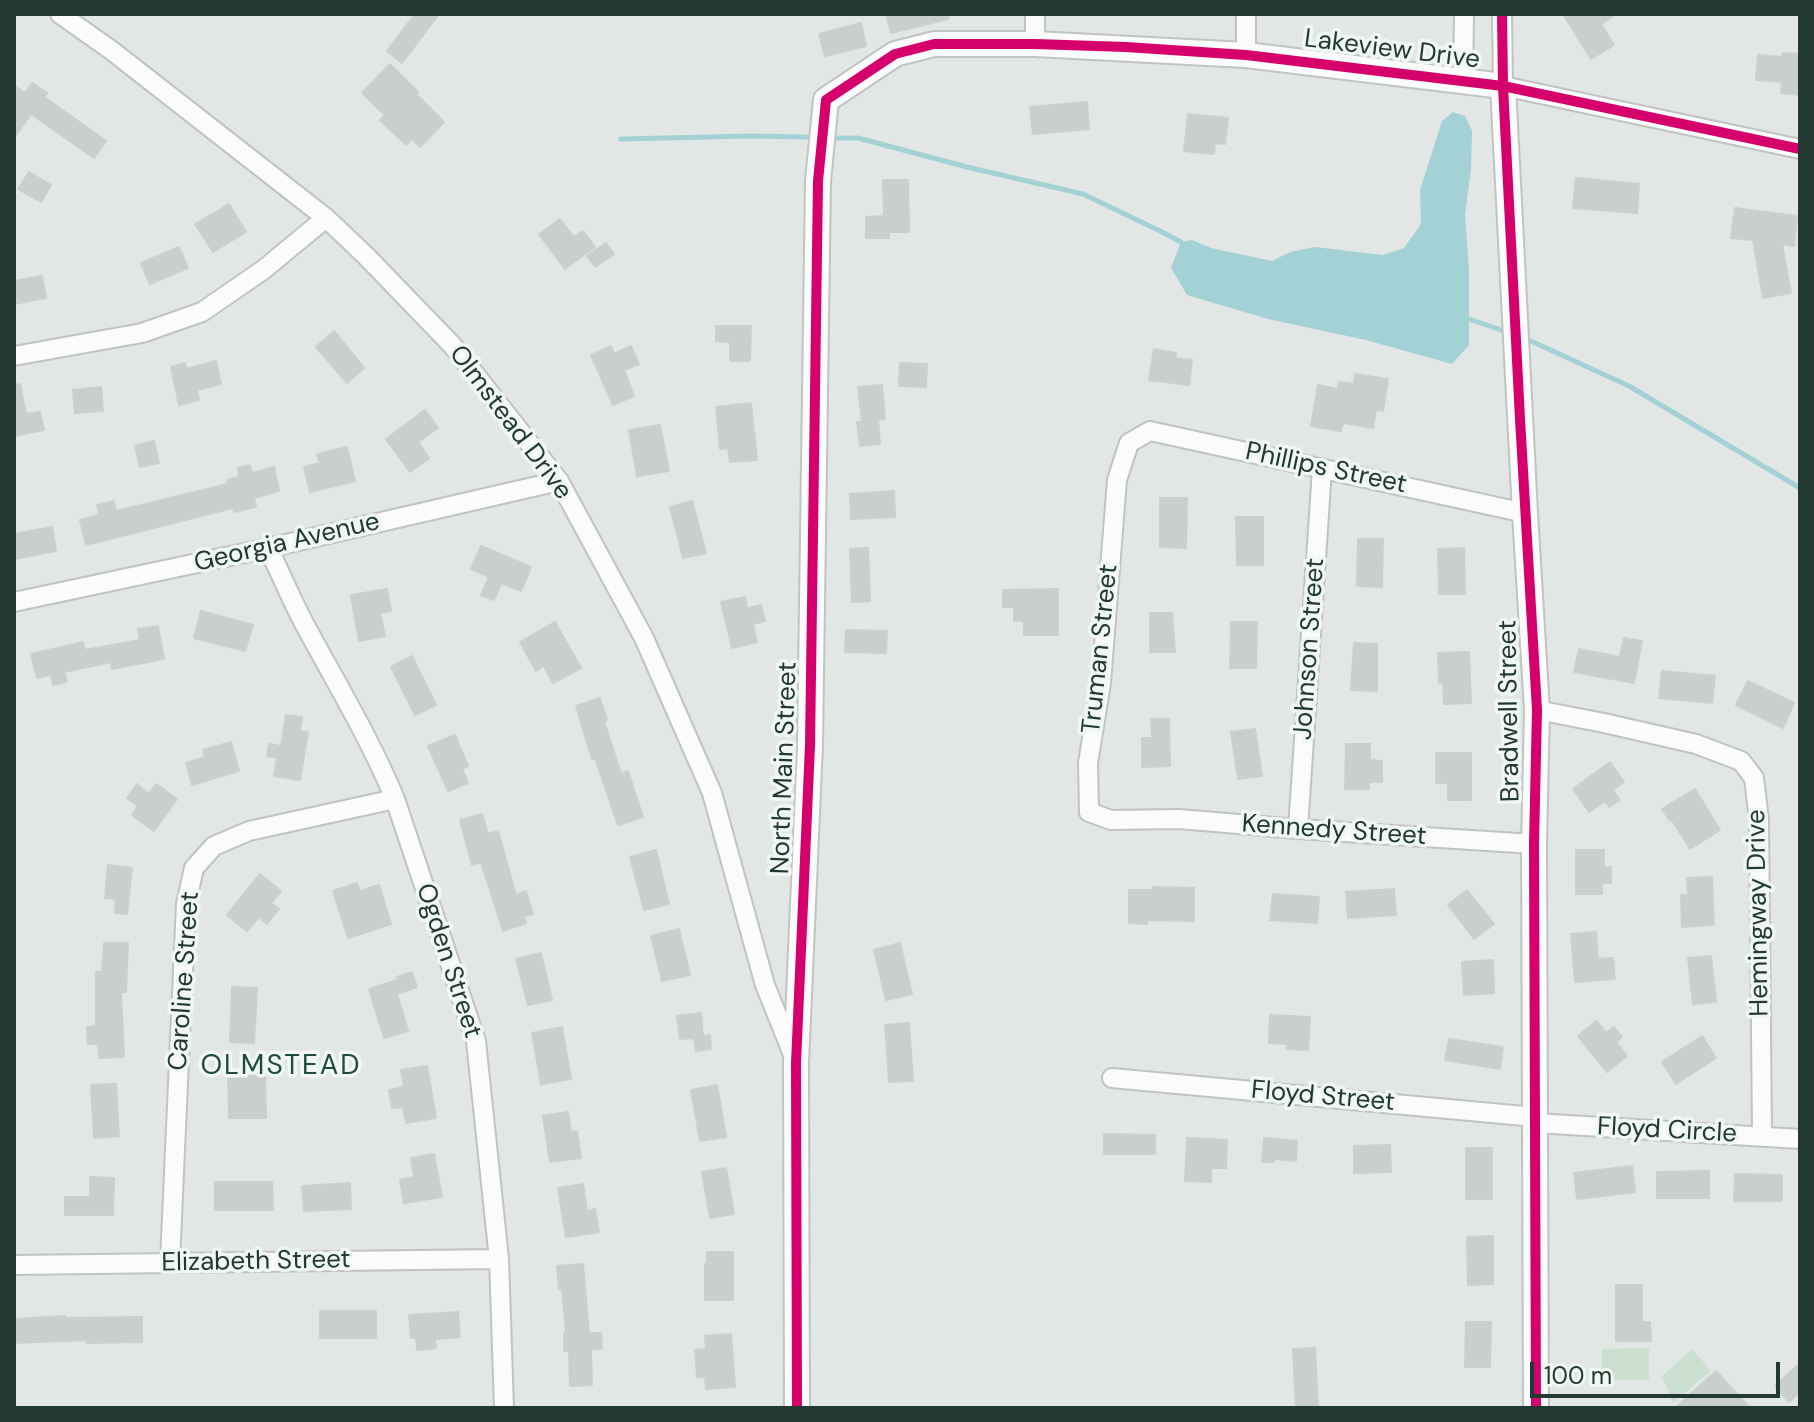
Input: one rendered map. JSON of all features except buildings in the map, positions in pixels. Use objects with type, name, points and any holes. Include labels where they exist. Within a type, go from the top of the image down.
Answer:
[{"type":"street","name":"Olmstead Drive","points":[[60,14],[111,50],[326,218],[452,345],[559,481],[644,638],[712,793],[765,985],[796,1063]]},
{"type":"street","points":[[1035,14],[1035,44]]},
{"type":"street","points":[[1246,14],[1246,55]]},
{"type":"street","points":[[1463,82],[1464,14]]},
{"type":"street","name":"Bradwell Street","points":[[1502,14],[1503,86],[1537,710],[1534,844],[1536,1408]]},
{"type":"street","name":"Lakeview Drive","points":[[823,129],[826,100],[895,54],[934,44],[1035,44],[1246,55],[1503,86],[1800,149]]},
{"type":"street","name":"North Main Street","points":[[797,1408],[796,1063],[810,745],[818,181],[823,129]]},
{"type":"street","points":[[14,356],[142,333],[202,312],[263,270],[326,218]]},
{"type":"street","name":"Phillips Street","points":[[1129,443],[1150,431],[1525,513]]},
{"type":"street","name":"Truman Street","points":[[1129,443],[1117,480],[1101,683],[1088,763],[1089,812],[1111,820],[1133,820]]},
{"type":"street","name":"Johnson Street","points":[[1298,829],[1322,469]]},
{"type":"street","name":"Georgia Avenue","points":[[14,602],[559,481]]},
{"type":"street","name":"Ogden Street","points":[[268,548],[395,799],[476,1041],[499,1259],[504,1408]]},
{"type":"street","name":"Hemingway Drive","points":[[1537,710],[1696,744],[1741,761],[1754,778],[1759,820],[1762,1136]]},
{"type":"street","name":"Caroline Street","points":[[170,1262],[186,904],[194,868],[214,846],[249,831],[395,799]]},
{"type":"street","name":"Kennedy Street","points":[[1133,820],[1179,819],[1534,844]]},
{"type":"street","name":"Floyd Street","points":[[1112,1078],[1535,1120]]},
{"type":"street","name":"Floyd Circle","points":[[1535,1120],[1800,1139]]},
{"type":"street","name":"Elizabeth Street","points":[[14,1265],[499,1259]]},
{"type":"green space","points":[[1649,1348],[1649,1380],[1602,1380],[1602,1349]]},
{"type":"green space","points":[[1692,1349],[1711,1371],[1673,1403],[1662,1376]]},
{"type":"water","points":[[1453,112],[1465,116],[1472,131],[1465,215],[1469,345],[1452,364],[1366,340],[1268,319],[1187,295],[1171,268],[1181,242],[1192,240],[1211,248],[1272,261],[1290,252],[1315,247],[1383,255],[1404,248],[1421,224],[1420,190],[1442,121]]},
{"type":"waterway","points":[[621,139],[807,137]]},
{"type":"waterway","points":[[837,138],[858,138],[1083,194],[1181,242]]},
{"type":"waterway","points":[[1469,319],[1501,330]]},
{"type":"waterway","points":[[1531,341],[1629,386],[1800,488]]},
{"type":"cycle path","points":[[1502,14],[1503,86],[1537,710],[1534,844],[1536,1408]]},
{"type":"cycle path","points":[[797,1408],[796,1063],[810,745],[818,181],[826,100],[895,54],[934,44],[1126,47],[1246,55],[1503,86],[1800,149]]},
{"type":"district","name":"OLMSTEAD","points":[[281,1067]]}]
